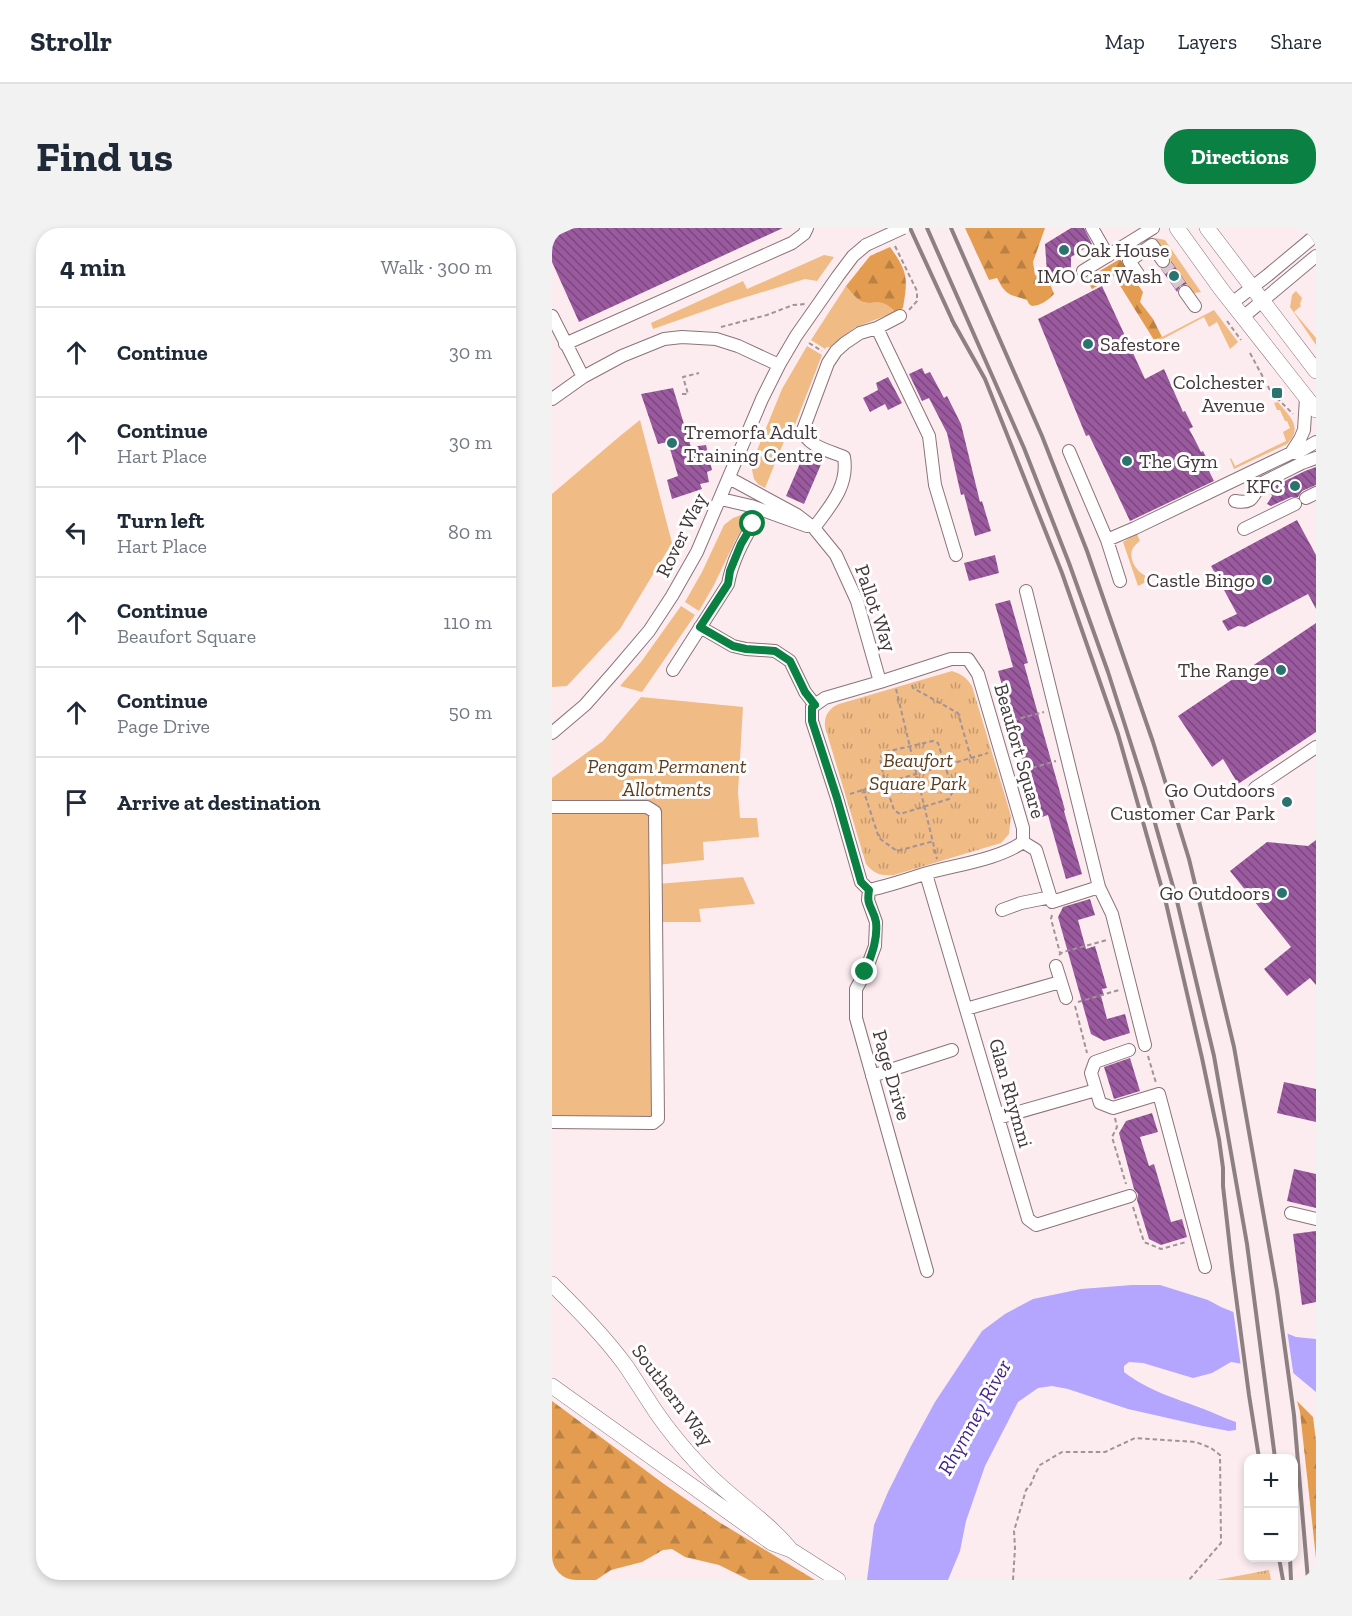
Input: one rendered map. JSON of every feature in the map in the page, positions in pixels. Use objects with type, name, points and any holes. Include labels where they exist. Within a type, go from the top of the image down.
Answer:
[{"type":"main road","points":[[1177,228],[1227,308],[1243,317],[1311,404]]},
{"type":"main road","points":[[1207,228],[1316,371]]},
{"type":"main road","name":"Southern Way","points":[[552,1284],[606,1341],[671,1432],[700,1467],[724,1491],[780,1535],[791,1550]]},
{"type":"main road","name":"Southern Way","points":[[552,1386],[772,1543],[791,1550],[838,1580]]},
{"type":"street","points":[[565,344],[792,243],[804,234],[807,228]]},
{"type":"street","name":"Rover Way","points":[[552,733],[585,705],[649,631],[672,596],[697,552],[762,399],[796,336],[853,256],[866,245],[903,228]]},
{"type":"street","points":[[1092,228],[1108,256]]},
{"type":"street","points":[[1083,271],[1153,228]]},
{"type":"street","points":[[1227,308],[1315,238]]},
{"type":"street","points":[[1138,274],[1129,261],[1152,245],[1163,261]]},
{"type":"street","points":[[1243,317],[1316,256]]},
{"type":"street","points":[[1185,292],[1195,306]]},
{"type":"street","points":[[552,316],[583,377]]},
{"type":"street","points":[[721,499],[751,506],[814,528],[835,498],[844,481],[846,468],[844,457],[807,440],[802,430],[804,423],[831,358],[845,343],[860,333],[877,328],[900,316]]},
{"type":"street","points":[[877,328],[928,436],[935,485],[956,555]]},
{"type":"street","points":[[552,399],[583,377],[622,356],[664,339],[682,337],[716,339],[738,346],[779,365]]},
{"type":"street","points":[[1290,453],[1304,430],[1311,404]]},
{"type":"street","points":[[1107,540],[1290,453],[1297,453],[1316,442]]},
{"type":"street","points":[[1069,451],[1107,540],[1120,581]]},
{"type":"street","points":[[1235,501],[1241,502],[1252,498],[1262,483],[1316,458]]},
{"type":"street","name":"Pallot Way","points":[[729,478],[797,515],[814,528],[836,555],[857,602],[879,678]]},
{"type":"street","points":[[1244,529],[1306,498]]},
{"type":"street","points":[[673,670],[728,584],[730,571],[741,544],[753,524]]},
{"type":"street","points":[[1026,591],[1099,887],[1112,914],[1145,1045]]},
{"type":"street","points":[[697,632],[733,646],[775,651],[790,661],[805,692],[815,705],[812,707],[812,721],[861,882],[869,890]]},
{"type":"street","name":"Beaufort Square","points":[[815,705],[825,698],[879,678],[951,660],[968,659],[978,674],[1023,828],[1023,842],[1012,850],[892,886],[869,890]]},
{"type":"street","points":[[1255,788],[1316,747]]},
{"type":"street","points":[[552,807],[647,807],[655,812],[658,1066],[658,1119],[653,1124],[552,1122]]},
{"type":"street","points":[[1023,842],[1036,850],[1053,899]]},
{"type":"street","name":"Glan Rhymni","points":[[926,874],[1028,1219],[1036,1225],[1130,1196]]},
{"type":"street","points":[[1002,910],[1021,903],[1053,899],[1099,887]]},
{"type":"street","name":"Page Drive","points":[[869,890],[867,900],[876,922],[875,946],[856,989],[856,1018],[927,1271]]},
{"type":"street","points":[[1058,960],[1060,982],[1066,998]]},
{"type":"street","points":[[966,1009],[1060,982]]},
{"type":"street","points":[[872,1076],[952,1050]]},
{"type":"street","points":[[1129,1050],[1093,1068],[1100,1103],[1113,1108],[1159,1094],[1204,1267]]},
{"type":"street","points":[[998,1118],[1096,1090]]},
{"type":"street","points":[[1291,1213],[1316,1219]]},
{"type":"path","points":[[895,247],[917,291],[917,301],[909,311],[900,316]]},
{"type":"path","points":[[716,327],[759,317],[793,304],[805,304]]},
{"type":"path","points":[[1227,308],[1241,340]]},
{"type":"path","points":[[809,343],[824,352]]},
{"type":"path","points":[[1250,353],[1271,392],[1296,417]]},
{"type":"path","points":[[682,394],[688,394],[683,377],[699,373]]},
{"type":"path","points":[[911,684],[913,688],[958,713],[971,758]]},
{"type":"path","points":[[903,686],[896,689],[940,871]]},
{"type":"path","points":[[993,726],[1055,709]]},
{"type":"path","points":[[933,741],[938,743],[953,791],[949,799],[900,814],[894,810],[880,758],[885,752],[910,746],[933,741]]},
{"type":"path","points":[[837,798],[1000,750]]},
{"type":"path","points":[[1007,775],[1067,758]]},
{"type":"path","points":[[863,789],[879,838],[897,851],[934,841]]},
{"type":"path","points":[[1053,899],[1056,906],[1051,919],[1058,960]]},
{"type":"path","points":[[1058,960],[1063,952],[1118,937]]},
{"type":"path","points":[[1093,1068],[1087,1054],[1074,1003],[1130,987]]},
{"type":"path","points":[[1145,1045],[1159,1094]]},
{"type":"path","points":[[1013,1580],[1014,1531],[1026,1490],[1040,1465],[1062,1452],[1104,1452],[1135,1438],[1196,1442],[1211,1448],[1220,1455],[1221,1543],[1189,1580]]},
{"type":"green space","points":[[965,228],[1045,228],[1033,262],[1035,275],[1047,276],[1054,294],[1039,305],[1032,306],[1027,300],[1006,291],[997,278],[989,280]]},
{"type":"green space","points":[[1155,238],[1165,240],[1201,292],[1191,292]]},
{"type":"green space","points":[[890,247],[903,269],[906,282],[903,308],[895,312],[885,304],[859,300],[846,286],[870,256]]},
{"type":"green space","points":[[824,255],[834,257],[817,281],[805,279],[653,329],[651,323],[743,281],[747,289]]},
{"type":"green space","points":[[1120,259],[1143,292],[1140,302],[1153,319],[1162,337],[1154,340],[1114,276],[1092,289],[1086,279]]},
{"type":"green space","points":[[846,286],[859,300],[885,304],[895,312],[854,328],[825,349],[811,340]]},
{"type":"green space","points":[[1296,291],[1302,298],[1301,306],[1294,312],[1316,338],[1316,345],[1290,307],[1292,295]]},
{"type":"green space","points":[[1214,310],[1238,342],[1230,349],[1217,322],[1209,327],[1204,317],[1161,340],[1165,349],[1156,352],[1153,341]]},
{"type":"green space","points":[[807,346],[822,355],[791,435],[787,434],[765,488],[754,479],[751,465],[782,389]]},
{"type":"green space","points":[[1278,402],[1295,427],[1292,438],[1287,444],[1234,469],[1231,458],[1235,466],[1286,441],[1283,432],[1290,428],[1280,410],[1277,410],[1274,403]]},
{"type":"green space","points":[[640,420],[672,543],[620,629],[567,686],[552,687],[552,494]]},
{"type":"green space","points":[[751,515],[699,611],[685,602],[724,525],[733,518]]},
{"type":"green space","points":[[1137,534],[1140,541],[1133,548],[1133,562],[1138,571],[1152,579],[1138,586],[1123,542]]},
{"type":"green space","points":[[681,606],[695,615],[642,692],[620,686],[641,662]]},
{"type":"green space","name":"Beaufort Square Park","points":[[952,671],[963,676],[972,686],[1011,816],[1009,834],[1001,843],[894,875],[878,874],[866,864],[825,727],[826,716],[832,708],[839,704]]},
{"type":"green space","name":"Pengam Permanent Allotments","points":[[641,697],[743,707],[738,792],[740,818],[757,818],[759,837],[703,842],[704,860],[657,865],[657,884],[743,877],[755,904],[699,909],[701,922],[658,922],[661,1124],[650,1130],[552,1126],[552,778],[603,741]]},
{"type":"green space","points":[[552,1401],[719,1522],[815,1580],[749,1580],[719,1565],[685,1557],[672,1549],[663,1550],[642,1562],[611,1570],[596,1580],[552,1580]]},
{"type":"green space","points":[[1297,1401],[1313,1417],[1316,1441],[1316,1558],[1300,1412]]},
{"type":"green space","points":[[1269,1570],[1271,1580],[1216,1580]]},
{"type":"water","name":"Rhymney River","points":[[1160,1285],[1208,1300],[1296,1337],[1316,1339],[1316,1392],[1292,1372],[1231,1362],[1212,1373],[1193,1378],[1143,1363],[1129,1362],[1124,1366],[1124,1372],[1152,1389],[1236,1422],[1236,1430],[1229,1431],[1128,1409],[1068,1389],[1052,1386],[1038,1388],[1018,1402],[985,1466],[966,1521],[960,1551],[948,1580],[867,1580],[874,1525],[888,1492],[935,1402],[982,1331],[1005,1314],[1033,1299],[1081,1289]]},
{"type":"pier","points":[[1233,1309],[1287,1330],[1294,1378],[1291,1375],[1241,1367]]},
{"type":"building","points":[[574,228],[783,228],[579,322],[552,262],[552,238]]},
{"type":"building","name":"Oak House","points":[[1071,228],[1084,228],[1092,244],[1071,257],[1071,272],[1047,273],[1045,244]]},
{"type":"building","name":"IMO Car Wash","points":[[1171,261],[1187,284],[1180,286],[1177,292],[1161,269],[1168,267]]},
{"type":"building","points":[[1102,286],[1145,379],[1164,369],[1183,412],[1185,411],[1193,427],[1189,429],[1211,467],[1208,469],[1214,481],[1130,521],[1089,435],[1086,436],[1038,319]]},
{"type":"building","points":[[922,368],[925,374],[930,372],[944,398],[947,396],[961,424],[980,502],[982,501],[991,531],[975,536],[964,494],[961,495],[947,433],[929,398],[922,401],[909,374]]},
{"type":"building","points":[[888,377],[902,403],[888,410],[885,404],[870,412],[863,398],[878,390],[876,383]]},
{"type":"building","name":"Tremorfa Adult Training Centre","points":[[673,388],[691,447],[706,445],[712,470],[707,472],[709,482],[700,484],[702,489],[672,499],[667,480],[678,476],[668,442],[658,444],[641,394]]},
{"type":"building","points":[[804,454],[822,462],[804,504],[786,496]]},
{"type":"building","name":"KFC","points":[[1316,467],[1316,485],[1302,491],[1298,497],[1291,497],[1271,506],[1267,504],[1272,496],[1269,489]]},
{"type":"building","name":"Castle Bingo","points":[[1297,520],[1316,555],[1316,609],[1308,594],[1245,627],[1238,626],[1228,631],[1222,621],[1237,614],[1211,566]]},
{"type":"building","points":[[995,555],[999,573],[969,581],[964,563]]},
{"type":"building","points":[[1010,600],[1028,663],[1024,664],[1082,874],[1066,879],[1048,815],[1039,818],[998,671],[1013,667],[995,604]]},
{"type":"building","name":"The Range","points":[[1316,623],[1316,732],[1238,784],[1223,759],[1212,767],[1178,716]]},
{"type":"building","name":"Go Outdoors","points":[[1316,840],[1316,985],[1310,978],[1287,996],[1264,969],[1291,947],[1230,871],[1267,842],[1308,846]]},
{"type":"building","points":[[1090,899],[1095,915],[1078,920],[1086,949],[1095,946],[1107,988],[1102,989],[1104,995],[1101,996],[1107,1019],[1125,1014],[1130,1033],[1104,1041],[1091,1034],[1058,917],[1063,907]]},
{"type":"building","points":[[1130,1058],[1140,1091],[1114,1099],[1104,1067]]},
{"type":"building","points":[[1284,1082],[1316,1089],[1316,1122],[1277,1113]]},
{"type":"building","points":[[1152,1113],[1158,1132],[1140,1137],[1149,1166],[1154,1164],[1171,1222],[1182,1219],[1187,1237],[1161,1245],[1149,1239],[1119,1133],[1126,1121]]},
{"type":"building","points":[[1294,1169],[1316,1174],[1316,1208],[1287,1201]]},
{"type":"building","points":[[1316,1231],[1316,1302],[1302,1305],[1293,1234]]},
{"type":"tunnel","points":[[1163,261],[1185,292]]},
{"type":"railway","points":[[910,228],[955,326]]},
{"type":"railway","points":[[927,228],[1024,448],[1069,563],[1108,672],[1145,788],[1176,897],[1214,1056],[1247,1244],[1274,1454]]},
{"type":"railway","points":[[951,228],[1042,436],[1087,551],[1153,742],[1189,859],[1234,1047],[1277,1291],[1294,1415],[1308,1580]]},
{"type":"railway","points":[[952,320],[985,379],[1062,573],[1118,734],[1166,903],[1219,1139],[1232,1266],[1258,1454]]},
{"type":"railway","points":[[1280,1562],[1283,1580]]},
{"type":"railway","points":[[1290,1562],[1291,1580]]},
{"type":"place","name":"Oak House","points":[[1064,250]]},
{"type":"place","name":"IMO Car Wash","points":[[1174,276]]},
{"type":"place","name":"Safestore","points":[[1088,344]]},
{"type":"place","name":"Colchester Avenue","points":[[1277,393]]},
{"type":"place","name":"Tremorfa Adult Training Centre","points":[[672,443]]},
{"type":"place","name":"The Gym","points":[[1127,461]]},
{"type":"place","name":"KFC","points":[[1295,486]]},
{"type":"place","name":"Castle Bingo","points":[[1267,580]]},
{"type":"place","name":"The Range","points":[[1281,670]]},
{"type":"place","name":"Go Outdoors Customer Car Park","points":[[1287,802]]},
{"type":"place","name":"Go Outdoors","points":[[1282,893]]},
{"type":"route","points":[[753,524],[741,544],[730,571],[728,584],[700,627],[733,646],[775,651],[790,661],[805,692],[815,705],[812,707],[812,721],[861,882],[869,890],[867,900],[876,922],[875,946],[865,972]]}]
